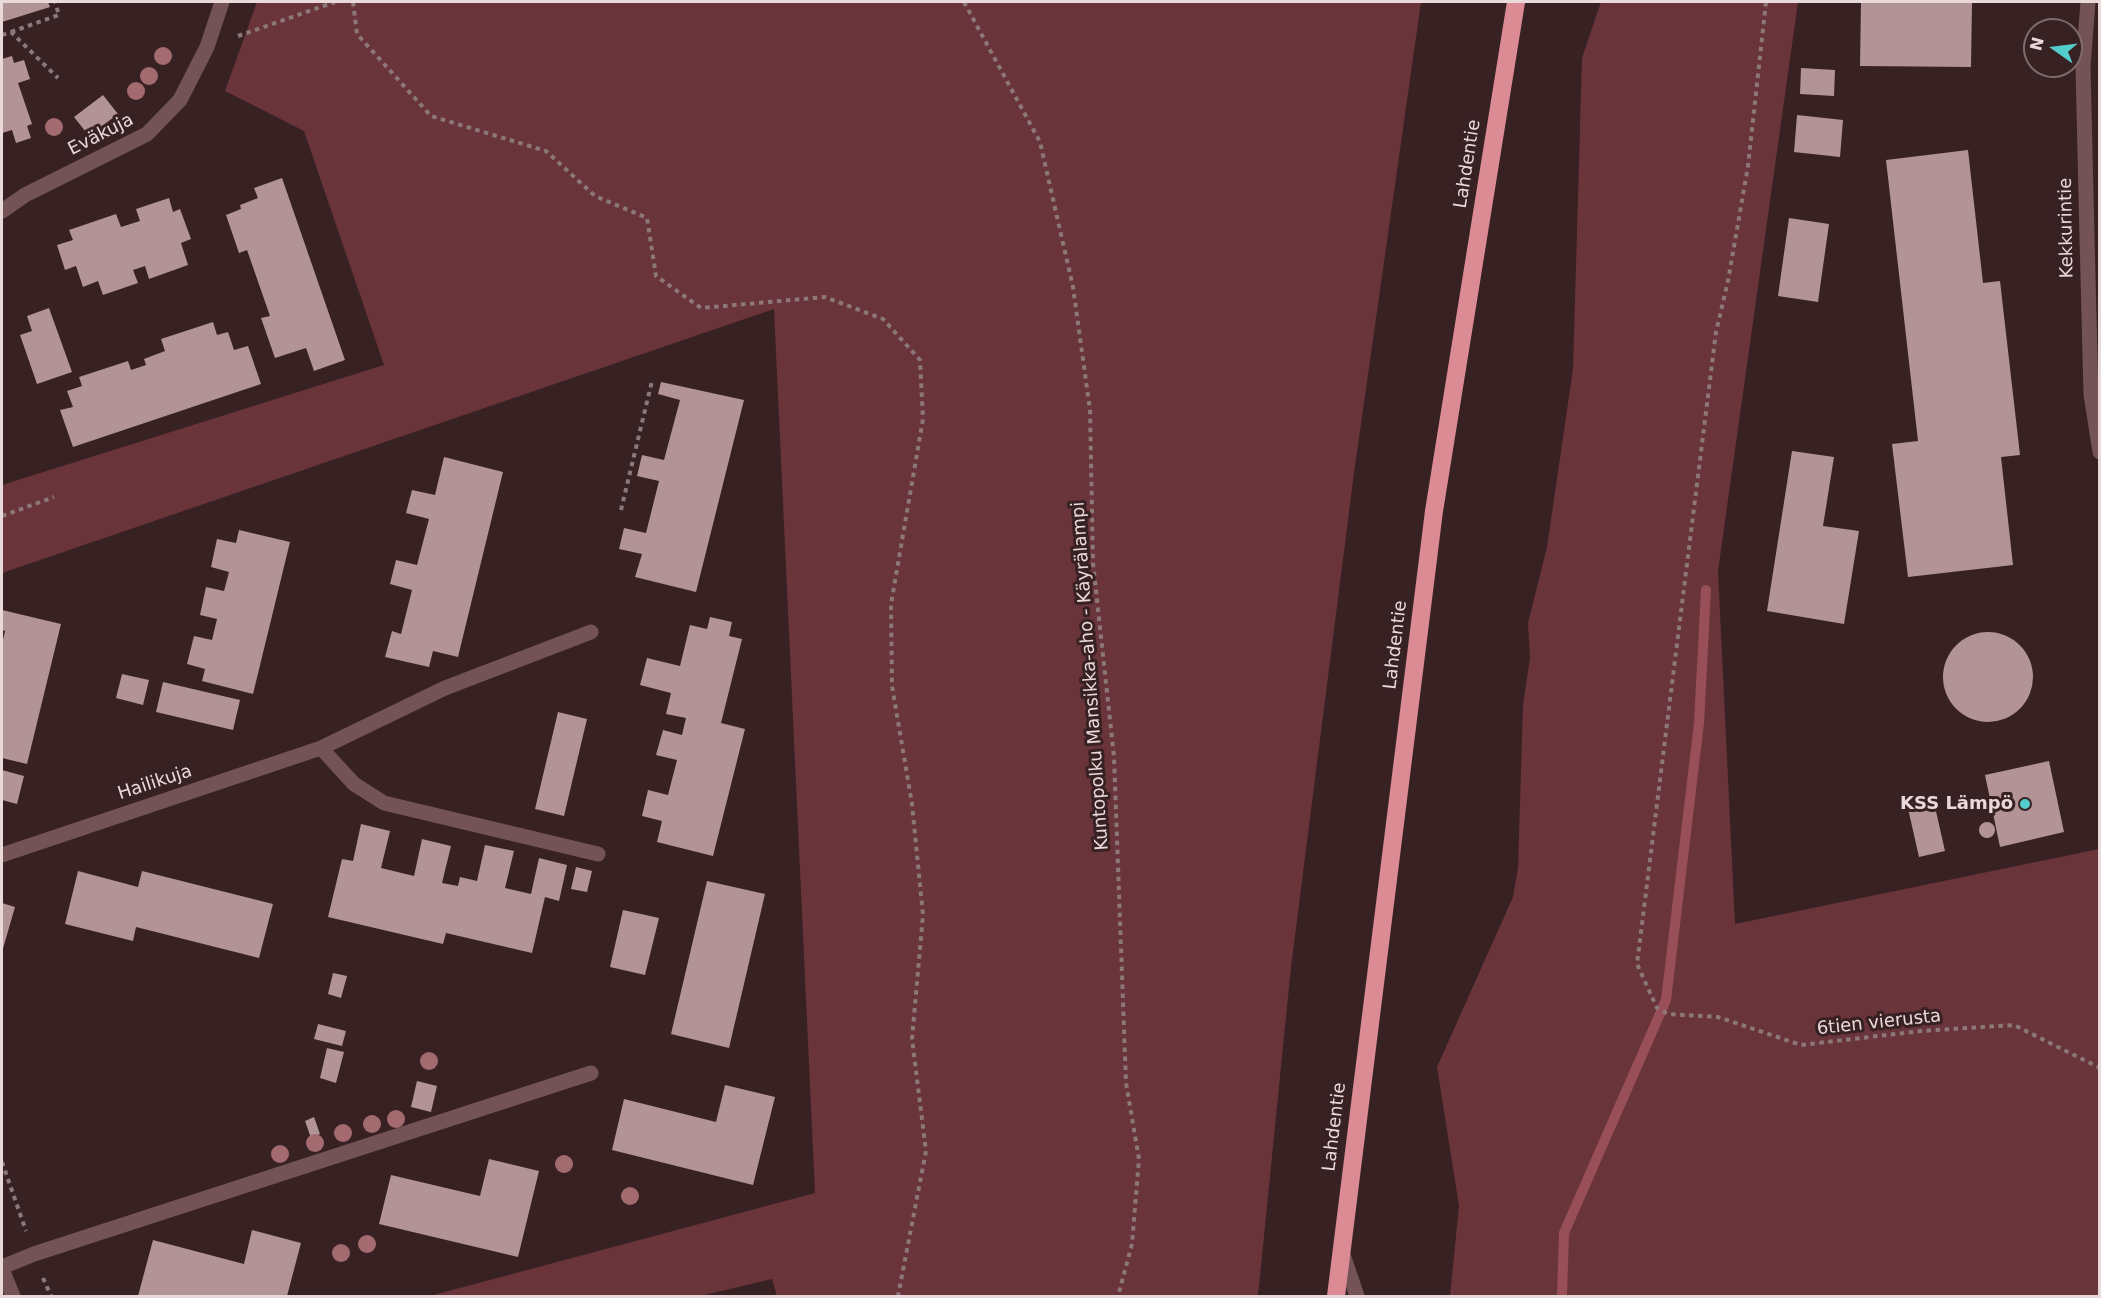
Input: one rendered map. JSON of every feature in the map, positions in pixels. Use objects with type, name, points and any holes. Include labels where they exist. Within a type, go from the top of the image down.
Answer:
[{"type":"highway","name":"Lahdentie","points":[[1336,1296],[1434,511],[1516,2]]},
{"type":"street","name":"Eväkuja","points":[[2,211],[25,195],[147,134],[180,100],[207,47],[222,2]]},
{"type":"street","name":"Kekkurintie","points":[[2088,2],[2083,66],[2091,394],[2100,452]]},
{"type":"street","name":"Hailikuja","points":[[2,855],[321,748],[445,688],[591,632]]},
{"type":"street","points":[[321,748],[354,784],[384,803],[598,854]]},
{"type":"street","points":[[13,1296],[2,1268],[34,1254],[591,1073]]},
{"type":"street","points":[[1341,1246],[1357,1296]]},
{"type":"path","points":[[2,35],[59,15],[55,2]]},
{"type":"path","points":[[207,47],[335,2]]},
{"type":"path","points":[[353,2],[357,34],[431,116],[546,151],[595,196],[647,218],[656,276],[701,308],[825,297],[883,319],[920,360],[923,419],[891,604],[892,686],[912,804],[923,915],[912,1039],[926,1151],[898,1296]]},
{"type":"path","name":"Kuntopolku Mansikka-aho - Käyrälampi","points":[[964,2],[1040,142],[1073,287],[1090,410],[1093,563],[1114,757],[1126,1083],[1139,1159],[1132,1244],[1118,1296]]},
{"type":"path","name":"6tien vierusta","points":[[1766,2],[1748,166],[1715,342],[1637,964],[1656,1008],[1668,1014],[1718,1017],[1802,1045],[1921,1031],[2014,1025],[2100,1068]]},
{"type":"path","points":[[11,32],[58,78]]},
{"type":"path","points":[[621,510],[652,381]]},
{"type":"path","points":[[2,516],[54,497]]},
{"type":"shaded area","points":[[257,2],[1421,2],[1354,473],[1291,967],[1258,1296],[777,1296],[772,1279],[700,1296],[430,1296],[815,1193],[774,309],[2,573],[2,485],[384,365],[304,131],[225,91]]},
{"type":"shaded area","points":[[1601,2],[1798,2],[1718,571],[1735,924],[2099,849],[2099,1296],[1450,1296],[1459,1206],[1437,1067],[1513,897],[1518,868],[1523,705],[1530,658],[1528,623],[1547,547],[1573,369],[1582,58]]},
{"type":"building","points":[[2,2],[48,2],[50,7],[2,22]]},
{"type":"building","points":[[1861,2],[1972,3],[1971,67],[1860,66]]},
{"type":"building","points":[[12,56],[14,63],[24,60],[30,79],[18,83],[32,124],[27,126],[31,138],[16,143],[12,130],[2,133],[2,59]]},
{"type":"building","points":[[1801,68],[1835,70],[1834,96],[1800,94]]},
{"type":"building","points":[[103,95],[118,114],[89,136],[74,117]]},
{"type":"building","points":[[1797,115],[1843,120],[1840,157],[1794,152]]},
{"type":"building","points":[[1968,150],[1983,283],[2000,281],[2020,455],[2001,457],[2013,565],[1908,577],[1892,444],[1918,441],[1886,160]]},
{"type":"building","points":[[282,178],[345,360],[314,371],[306,348],[275,358],[261,318],[270,316],[247,250],[239,253],[226,215],[241,209],[240,205],[258,198],[254,188]]},
{"type":"building","points":[[169,198],[173,212],[180,209],[191,239],[181,243],[188,265],[149,279],[145,266],[133,270],[138,283],[103,295],[98,281],[83,287],[76,266],[65,270],[57,245],[73,240],[69,230],[116,214],[121,227],[140,221],[136,209]]},
{"type":"building","points":[[1789,218],[1829,224],[1818,302],[1778,296]]},
{"type":"building","points":[[49,308],[72,372],[37,384],[20,335],[32,331],[27,316]]},
{"type":"building","points":[[213,322],[217,335],[228,332],[234,350],[248,346],[261,384],[73,447],[60,410],[73,407],[67,391],[82,386],[79,377],[128,361],[131,370],[146,365],[144,359],[165,351],[161,339]]},
{"type":"building","points":[[661,382],[744,400],[696,592],[635,577],[642,554],[619,549],[624,528],[646,533],[659,481],[637,476],[642,455],[664,460],[680,400],[658,394]]},
{"type":"building","points":[[1792,451],[1834,457],[1823,526],[1859,531],[1844,624],[1767,611]]},
{"type":"building","points":[[444,457],[503,472],[458,657],[433,651],[429,667],[385,657],[392,631],[401,634],[412,590],[390,584],[396,560],[417,565],[429,519],[406,513],[412,490],[435,495]]},
{"type":"building","points":[[239,530],[290,542],[253,694],[202,681],[205,669],[187,664],[194,636],[212,640],[217,619],[200,615],[206,587],[224,591],[229,572],[211,567],[217,539],[236,543]]},
{"type":"building","points":[[2,610],[61,624],[27,764],[2,758],[2,644],[5,631],[2,630]]},
{"type":"building","points":[[710,617],[732,622],[729,636],[742,639],[721,723],[745,729],[713,856],[657,842],[662,821],[642,816],[648,790],[668,795],[677,760],[656,755],[663,730],[682,735],[686,718],[666,714],[671,693],[640,685],[647,658],[680,666],[690,625],[707,629]]},
{"type":"building","points":[[1988,632],[2005,635],[2020,645],[2030,660],[2033,677],[2030,694],[2020,709],[2005,719],[1988,722],[1971,719],[1956,709],[1946,694],[1943,677],[1946,660],[1956,645],[1971,635]]},
{"type":"building","points":[[122,674],[149,680],[143,705],[116,698]]},
{"type":"building","points":[[163,682],[240,700],[233,730],[156,712]]},
{"type":"building","points":[[558,712],[587,719],[564,816],[535,809]]},
{"type":"building","name":"KSS Lämpö","points":[[2049,761],[2064,832],[2000,847],[1985,775]]},
{"type":"building","points":[[2,770],[24,776],[17,804],[2,800]]},
{"type":"building","points":[[1933,798],[1945,851],[1919,857],[1907,804]]},
{"type":"building","points":[[1984,822],[1990,822],[1995,830],[1993,836],[1984,838],[1979,833],[1979,827]]},
{"type":"building","points":[[361,824],[390,831],[381,868],[414,876],[422,839],[451,846],[442,883],[458,886],[460,877],[477,881],[485,845],[514,851],[505,888],[531,894],[539,858],[567,865],[559,901],[545,897],[532,953],[446,933],[443,944],[328,917],[342,859],[353,861]]},
{"type":"building","points":[[576,867],[592,871],[587,892],[571,889]]},
{"type":"building","points":[[78,871],[138,887],[142,871],[273,904],[259,958],[136,927],[133,941],[65,924]]},
{"type":"building","points":[[707,881],[765,894],[729,1048],[671,1034]]},
{"type":"building","points":[[2,903],[15,907],[2,952]]},
{"type":"building","points":[[623,910],[659,918],[645,975],[610,967]]},
{"type":"building","points":[[333,973],[347,976],[341,998],[328,994]]},
{"type":"building","points":[[318,1024],[346,1031],[342,1046],[314,1039]]},
{"type":"building","points":[[327,1048],[344,1052],[336,1083],[320,1078]]},
{"type":"building","points":[[417,1081],[437,1086],[431,1112],[411,1107]]},
{"type":"building","points":[[725,1085],[775,1097],[753,1185],[612,1150],[624,1099],[716,1122]]},
{"type":"building","points":[[314,1117],[320,1134],[311,1138],[305,1121]]},
{"type":"building","points":[[489,1159],[539,1171],[518,1257],[379,1224],[391,1175],[480,1196]]},
{"type":"building","points":[[252,1230],[301,1243],[287,1296],[138,1296],[153,1240],[244,1264]]},
{"type":"waterway","points":[[1562,1296],[1564,1233],[1666,1000],[1699,723],[1706,590]]},
{"type":"place","name":"KSS Lämpö","points":[[2025,804]]}]
